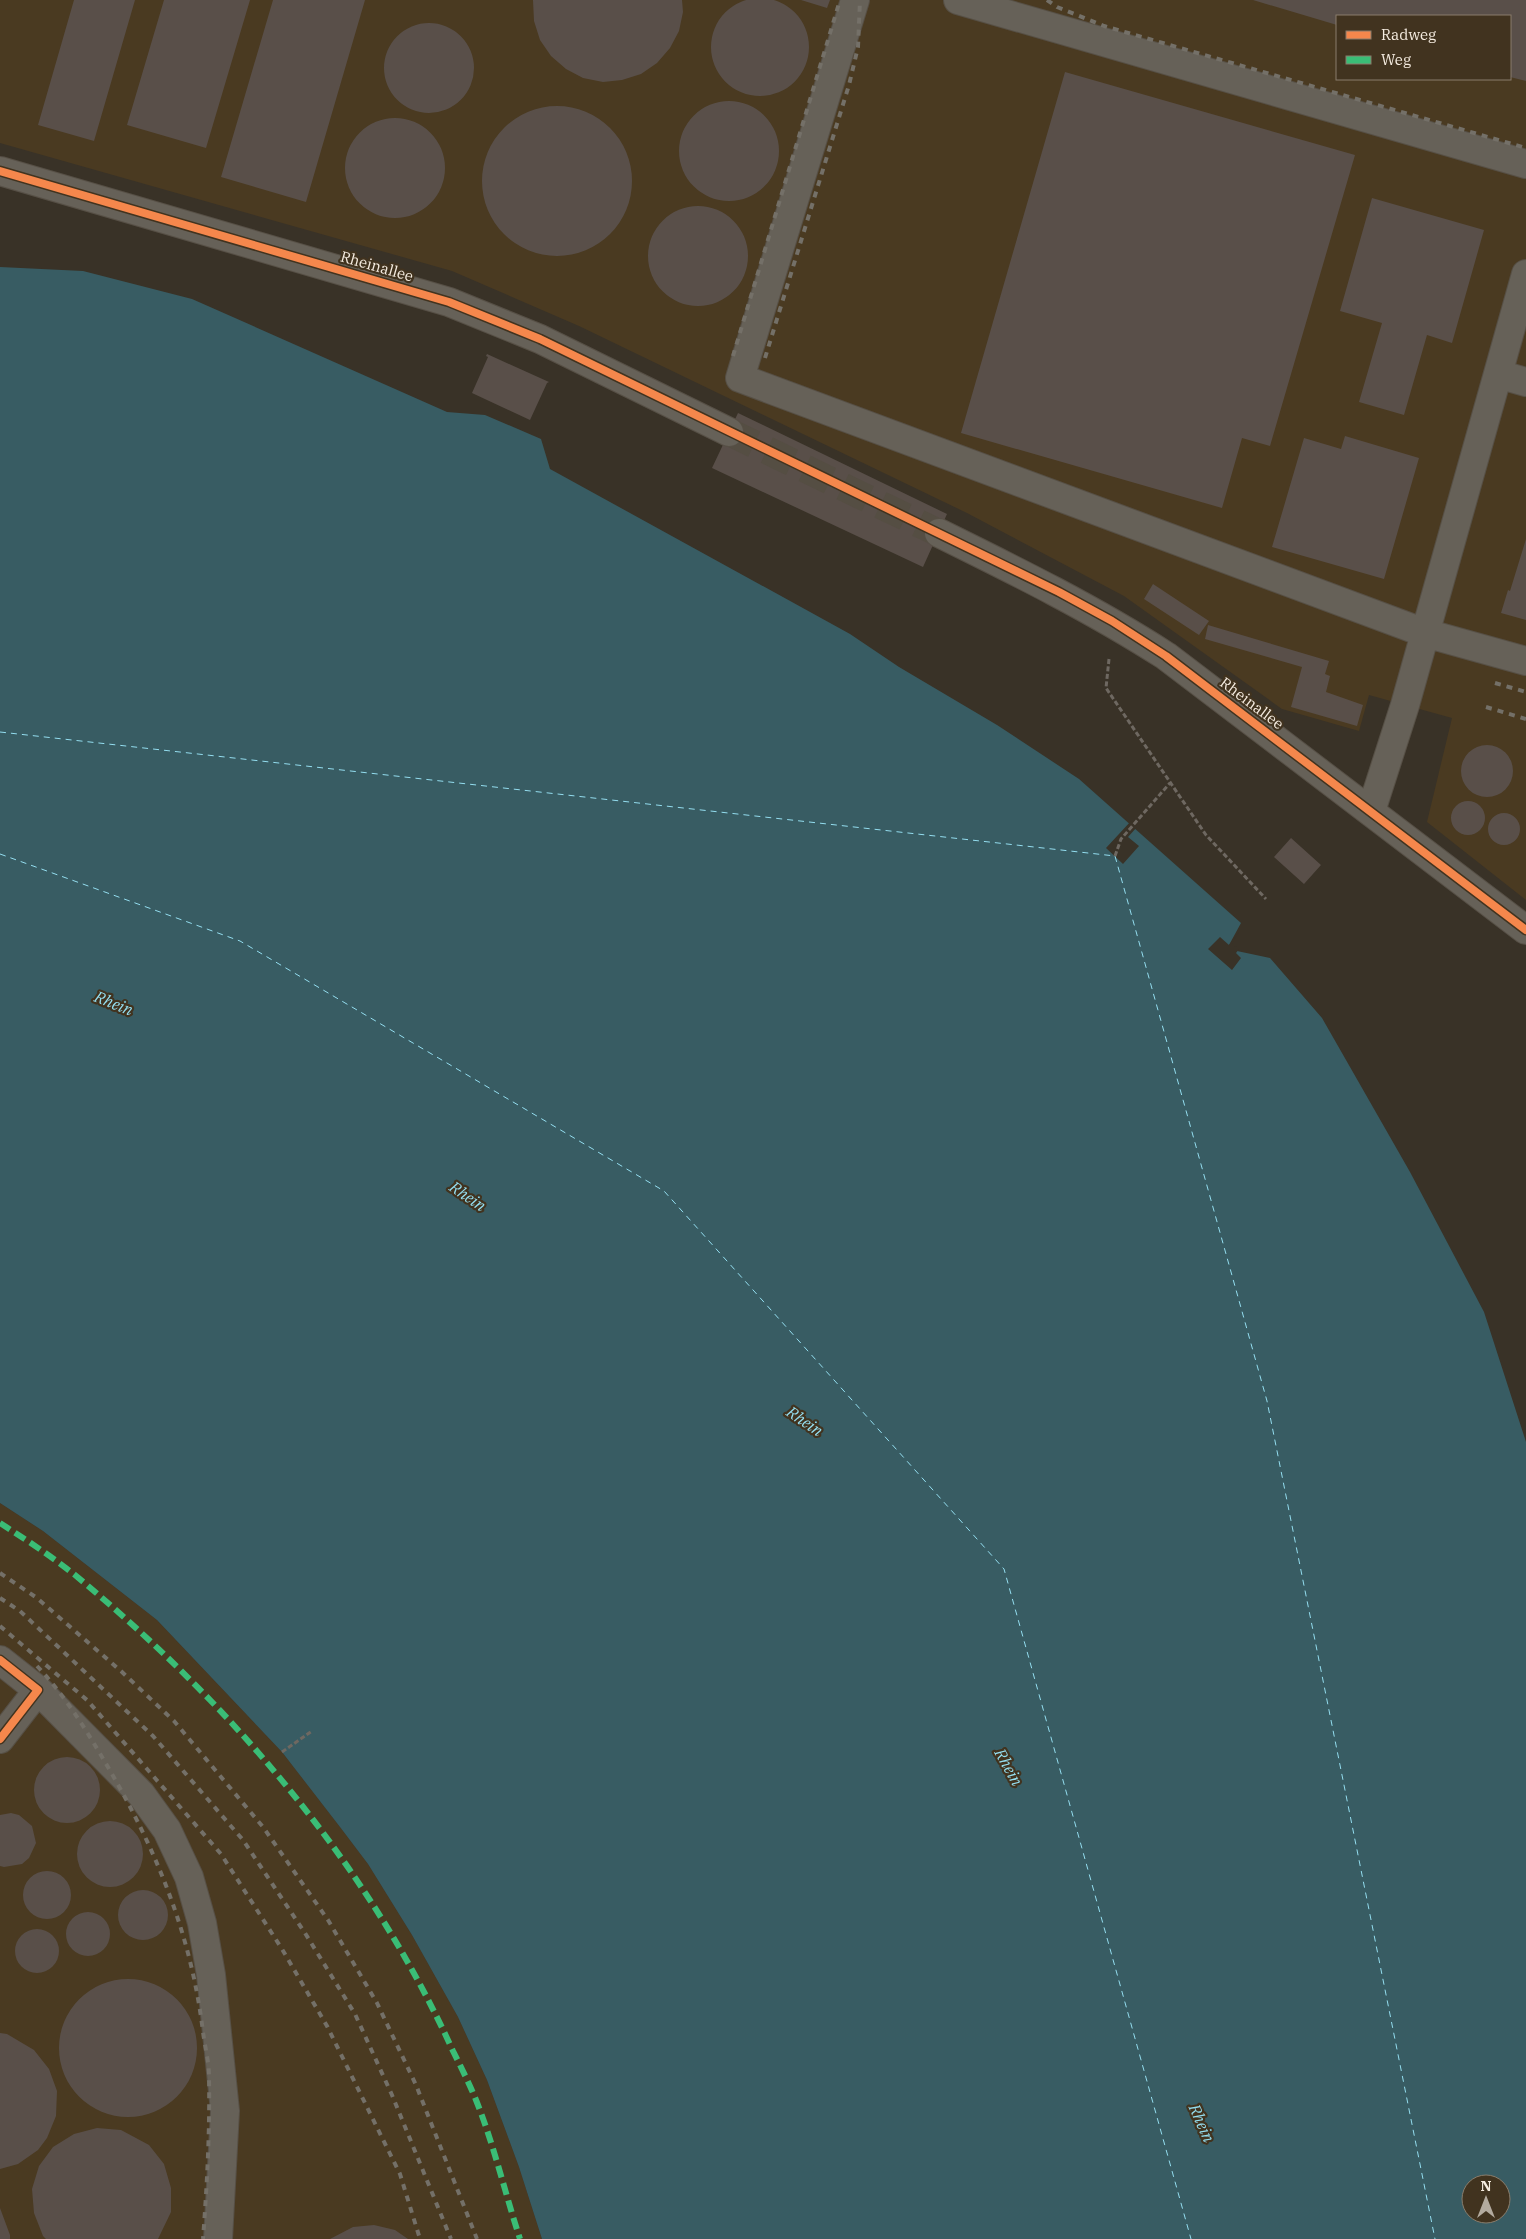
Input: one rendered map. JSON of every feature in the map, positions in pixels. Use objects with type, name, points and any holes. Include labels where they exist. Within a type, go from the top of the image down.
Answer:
[{"type":"street","points":[[855,0],[740,378],[1425,633],[1526,661]]},
{"type":"street","points":[[958,0],[1526,164]]},
{"type":"street","name":"Rheinallee","points":[[0,171],[449,302],[540,338],[729,432]]},
{"type":"street","points":[[1371,811],[1405,705],[1526,274]]},
{"type":"street","points":[[1498,374],[1526,382]]},
{"type":"street","name":"Rheinallee","points":[[939,533],[1112,621],[1166,656],[1526,930]]},
{"type":"street","points":[[0,1660],[38,1690],[142,1794],[167,1830],[189,1877],[202,1924],[211,1974],[225,2111],[218,2239]]},
{"type":"street","points":[[0,1739],[38,1690]]},
{"type":"path","points":[[1112,621],[1106,688],[1206,835],[1266,899]]},
{"type":"path","points":[[1115,856],[1121,839],[1170,783]]},
{"type":"path","points":[[282,1752],[312,1731]]},
{"type":"shaded area","points":[[0,0],[1526,0],[1526,900],[1427,822],[1452,718],[1369,695],[1359,731],[1282,709],[1124,596],[967,513],[579,326],[452,271],[0,143]]},
{"type":"shaded area","points":[[0,1503],[43,1531],[157,1620],[282,1752],[368,1864],[412,1935],[458,2017],[487,2080],[519,2167],[542,2239],[0,2239]]},
{"type":"water","name":"Rhein","points":[[0,267],[83,271],[192,299],[447,412],[485,415],[541,439],[550,469],[850,634],[899,667],[997,725],[1079,779],[1241,923],[1229,945],[1237,951],[1270,958],[1322,1018],[1410,1172],[1484,1312],[1526,1442],[1526,2239],[542,2239],[519,2167],[487,2080],[458,2017],[412,1935],[368,1864],[282,1752],[157,1620],[43,1531],[0,1503]]},
{"type":"pier","points":[[1131,821],[1137,827],[1128,837],[1139,846],[1123,864],[1106,848]]},
{"type":"pier","points":[[1239,932],[1232,944],[1239,949],[1236,953],[1241,958],[1232,970],[1208,949],[1220,937],[1229,945]]},
{"type":"building","points":[[770,-1],[779,1],[795,12],[806,28],[809,47],[806,66],[795,82],[779,93],[760,96],[741,93],[725,82],[714,66],[711,47],[714,28],[725,12],[741,1]]},
{"type":"building","points":[[74,0],[135,0],[94,141],[38,125]]},
{"type":"building","points":[[164,0],[250,0],[206,148],[127,125]]},
{"type":"building","points":[[273,0],[365,0],[306,202],[221,177]]},
{"type":"building","points":[[533,0],[682,0],[683,12],[679,31],[670,48],[657,63],[641,74],[622,80],[603,82],[583,78],[566,69],[551,56],[540,40],[534,21]]},
{"type":"building","points":[[801,0],[830,0],[827,8]]},
{"type":"building","points":[[1253,0],[1526,0],[1526,81],[1511,77],[1511,15],[1336,15],[1336,25]]},
{"type":"building","points":[[429,23],[446,26],[461,36],[471,51],[474,68],[471,85],[461,100],[446,110],[429,113],[412,110],[397,100],[387,85],[384,68],[387,51],[397,36],[412,26]]},
{"type":"building","points":[[1065,72],[1355,155],[1270,446],[1242,438],[1222,508],[961,433]]},
{"type":"building","points":[[729,101],[739,102],[757,109],[771,123],[778,141],[778,161],[771,179],[757,193],[739,200],[729,201],[719,200],[701,193],[687,179],[680,161],[679,151],[680,141],[687,123],[701,109],[719,102]]},
{"type":"building","points":[[557,106],[572,107],[586,111],[599,118],[610,128],[620,139],[627,152],[631,166],[631,196],[627,210],[620,223],[610,234],[599,244],[586,251],[572,255],[557,256],[542,255],[528,251],[515,244],[504,234],[494,223],[487,210],[483,196],[482,181],[483,166],[487,152],[494,139],[504,128],[515,118],[528,111],[542,107]]},
{"type":"building","points":[[395,118],[414,122],[430,133],[441,149],[445,168],[441,187],[430,203],[414,214],[395,218],[376,214],[360,203],[349,187],[345,168],[349,149],[360,133],[376,122]]},
{"type":"building","points":[[1372,198],[1484,230],[1452,343],[1427,335],[1404,415],[1359,402],[1382,323],[1340,311]]},
{"type":"building","points":[[698,206],[708,207],[726,214],[740,228],[747,246],[747,266],[740,284],[726,298],[708,305],[698,306],[688,305],[670,298],[656,284],[649,266],[648,256],[649,246],[656,228],[670,214],[688,207]]},
{"type":"building","points":[[487,354],[549,382],[530,420],[472,393],[488,357],[486,356]]},
{"type":"building","points":[[738,413],[947,514],[923,567],[712,468]]},
{"type":"building","points":[[1345,436],[1419,458],[1384,579],[1272,547],[1304,438],[1341,449]]},
{"type":"building","points":[[1526,539],[1526,620],[1501,613]]},
{"type":"building","points":[[1153,584],[1209,621],[1199,635],[1144,599]]},
{"type":"building","points":[[1208,625],[1329,661],[1325,674],[1330,676],[1326,692],[1363,705],[1357,726],[1291,707],[1302,667],[1205,639]]},
{"type":"building","points":[[1487,745],[1497,747],[1505,753],[1511,761],[1513,771],[1511,781],[1505,789],[1497,795],[1487,797],[1477,795],[1469,789],[1463,781],[1461,771],[1463,761],[1469,753],[1477,747]]},
{"type":"building","points":[[1468,801],[1480,806],[1485,818],[1480,830],[1468,835],[1456,830],[1451,818],[1456,806]]},
{"type":"building","points":[[1504,813],[1510,814],[1515,818],[1519,823],[1519,835],[1515,840],[1510,844],[1504,845],[1498,844],[1493,840],[1489,835],[1488,829],[1489,823],[1493,818],[1498,814]]},
{"type":"building","points":[[1291,838],[1321,865],[1304,884],[1274,857]]},
{"type":"building","points":[[67,1757],[80,1760],[90,1767],[97,1777],[100,1790],[97,1803],[90,1813],[80,1820],[67,1823],[54,1820],[44,1813],[37,1803],[34,1790],[37,1777],[44,1767],[54,1760]]},
{"type":"building","points":[[11,1813],[19,1815],[32,1826],[36,1843],[29,1858],[22,1864],[4,1867],[0,1866],[0,1815]]},
{"type":"building","points":[[110,1821],[123,1824],[133,1831],[140,1841],[143,1854],[140,1867],[133,1877],[123,1884],[110,1887],[97,1884],[87,1877],[80,1867],[77,1854],[80,1841],[87,1831],[97,1824]]},
{"type":"building","points":[[42,1871],[52,1871],[64,1878],[71,1890],[71,1900],[64,1912],[52,1919],[42,1919],[34,1915],[27,1908],[23,1900],[23,1890],[27,1882],[34,1875]]},
{"type":"building","points":[[138,1890],[148,1890],[161,1897],[168,1910],[168,1920],[161,1933],[148,1940],[138,1940],[129,1936],[122,1929],[118,1920],[118,1910],[122,1901],[129,1894]]},
{"type":"building","points":[[84,1912],[92,1912],[104,1918],[110,1934],[104,1950],[92,1956],[84,1956],[72,1950],[66,1938],[66,1930],[72,1918]]},
{"type":"building","points":[[33,1929],[41,1929],[53,1935],[59,1951],[53,1967],[41,1973],[33,1973],[21,1967],[15,1955],[15,1947],[21,1935]]},
{"type":"building","points":[[128,1979],[142,1980],[155,1984],[167,1990],[177,1999],[186,2009],[192,2021],[196,2034],[196,2062],[192,2075],[186,2087],[177,2097],[167,2106],[155,2112],[142,2116],[128,2117],[114,2116],[101,2112],[89,2106],[79,2097],[70,2087],[64,2075],[60,2062],[59,2048],[60,2034],[64,2021],[70,2009],[79,1999],[89,1990],[101,1984],[114,1980]]},
{"type":"building","points":[[0,2033],[7,2034],[34,2050],[49,2069],[57,2091],[56,2116],[47,2138],[38,2150],[18,2164],[0,2169]]},
{"type":"building","points":[[97,2128],[121,2130],[149,2145],[164,2164],[171,2188],[171,2212],[158,2239],[46,2239],[43,2236],[34,2213],[32,2189],[39,2166],[53,2147],[74,2134]]},
{"type":"building","points":[[0,2208],[10,2235],[10,2239],[0,2239]]},
{"type":"building","points":[[374,2225],[395,2230],[408,2239],[330,2239],[353,2227]]},
{"type":"ferry route","points":[[0,732],[1115,856],[1267,1401],[1435,2239]]},
{"type":"ferry route","points":[[0,854],[240,941],[664,1191],[1004,1569],[1191,2239]]},
{"type":"tunnel","points":[[729,432],[939,533]]},
{"type":"railway","points":[[733,356],[840,0]]},
{"type":"railway","points":[[765,358],[849,85],[858,47],[860,0]]},
{"type":"railway","points":[[1047,0],[1057,7],[1104,26],[1526,148]]},
{"type":"railway","points":[[1495,683],[1526,692]]},
{"type":"railway","points":[[1486,707],[1526,719]]},
{"type":"railway","points":[[0,1573],[37,1598],[122,1672],[174,1721],[263,1827],[328,1920],[377,2003],[416,2085],[477,2239]]},
{"type":"railway","points":[[0,1598],[20,1611],[153,1736],[243,1840],[305,1933],[355,2014],[392,2095],[451,2239]]},
{"type":"railway","points":[[0,1626],[87,1700],[221,1854],[282,1949],[327,2026],[400,2174],[420,2239]]},
{"type":"railway","points":[[37,1666],[70,1707],[116,1781],[147,1841],[183,1934],[198,1998],[209,2071],[209,2138],[203,2239]]},
{"type":"marked path","points":[[0,1523],[75,1575],[133,1625],[188,1678],[241,1733],[291,1792],[337,1852],[380,1916],[419,1982],[465,2075],[488,2134],[520,2239]]},
{"type":"cycle path","points":[[0,171],[449,302],[540,339],[1059,592],[1112,621],[1166,656],[1526,930]]},
{"type":"cycle path","points":[[0,1660],[38,1690],[0,1739]]}]
